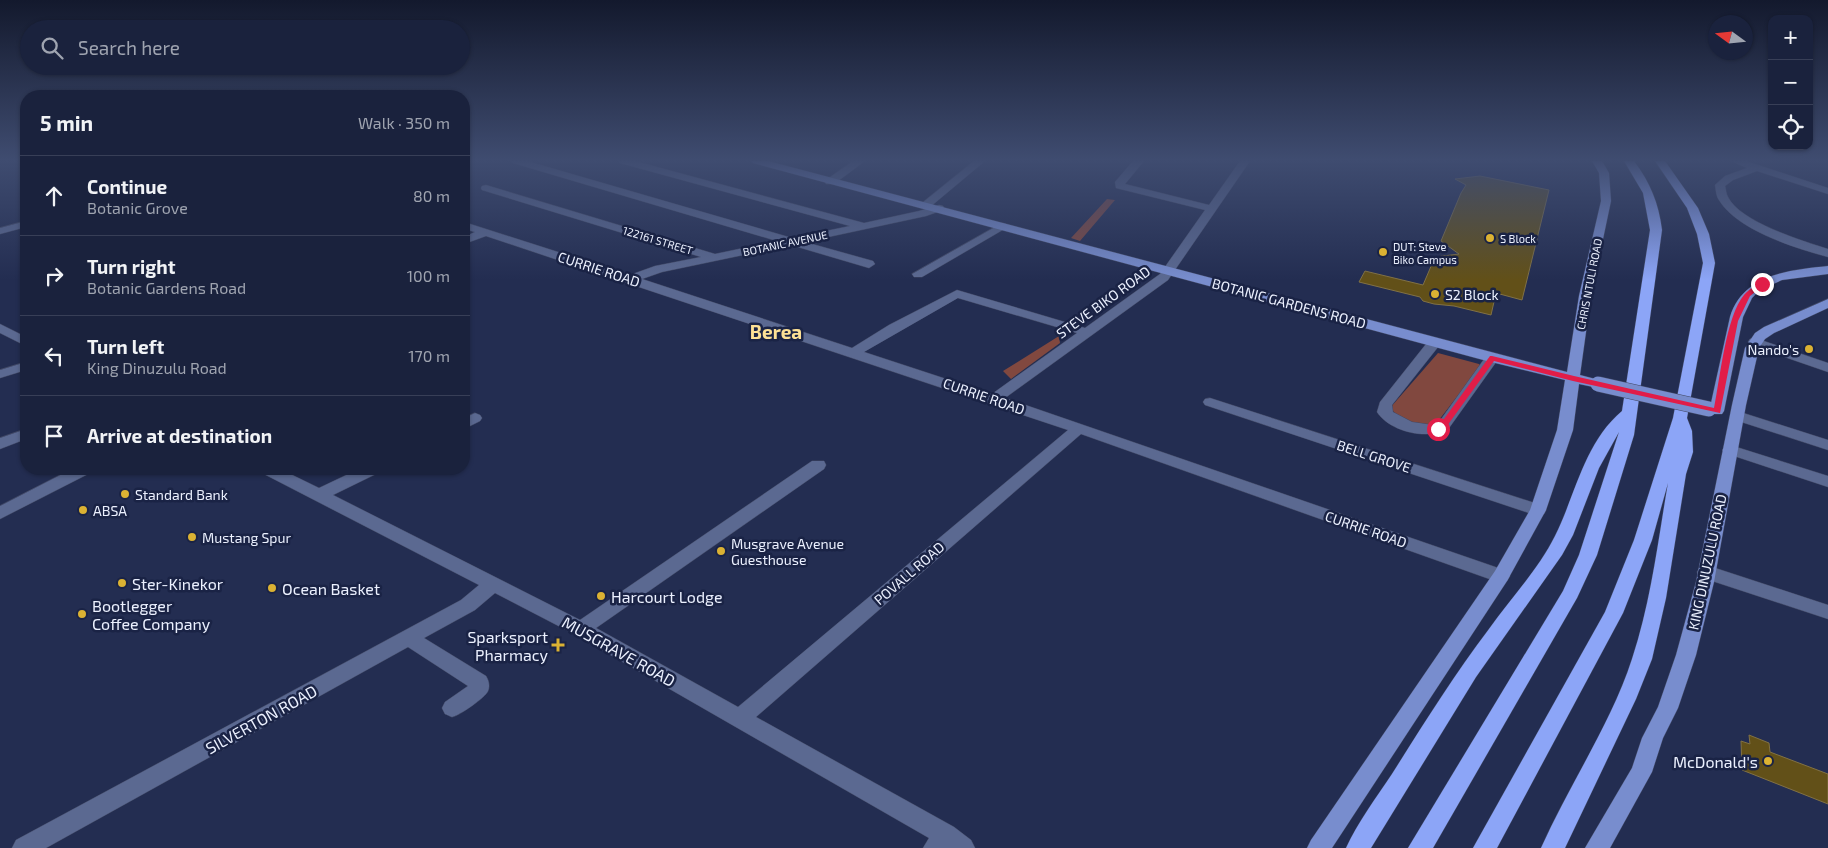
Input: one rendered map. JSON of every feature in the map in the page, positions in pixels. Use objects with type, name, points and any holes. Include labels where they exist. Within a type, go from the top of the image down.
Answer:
[{"type":"highway","points":[[1420,848],[1512,696],[1571,592],[1594,538],[1626,435],[1631,411],[1656,230],[1655,210],[1651,201]]},
{"type":"highway","points":[[1485,848],[1617,605],[1643,540],[1680,418],[1709,263],[1707,243],[1699,218],[1689,201]]},
{"type":"highway","points":[[1358,848],[1439,718],[1488,645],[1542,574],[1563,536],[1607,434],[1618,421],[1631,411]]},
{"type":"highway","points":[[1553,848],[1626,700],[1642,659],[1657,598],[1678,474],[1685,452],[1684,431],[1680,418]]},
{"type":"main road","name":"BOTANIC GARDENS ROAD","points":[[909,201],[1492,358],[1737,416]]},
{"type":"main road","name":"CHRIS NTULI ROAD","points":[[1573,378],[1585,296],[1606,201]]},
{"type":"main road","points":[[1713,410],[1735,321],[1747,295],[1754,288],[1775,279],[1804,272],[1828,270]]},
{"type":"main road","points":[[1755,342],[1769,330],[1828,303]]},
{"type":"main road","name":"KING DINUZULU ROAD","points":[[1601,847],[1641,772],[1653,738],[1668,708],[1686,655],[1706,572],[1737,416],[1755,342]]},
{"type":"main road","points":[[1319,848],[1501,576],[1538,510],[1565,430],[1573,378]]},
{"type":"street","name":"122161 STREET","points":[[528,201],[715,257]]},
{"type":"street","points":[[651,201],[869,264]]},
{"type":"street","points":[[770,201],[864,226]]},
{"type":"street","points":[[926,205],[931,201]]},
{"type":"street","points":[[1175,201],[1212,210]]},
{"type":"street","name":"STEVE BIKO ROAD","points":[[994,399],[1164,277],[1218,201]]},
{"type":"street","points":[[1725,201],[1731,210],[1748,221],[1766,230],[1828,253]]},
{"type":"street","name":"BOTANIC AVENUE","points":[[631,280],[659,269],[922,214],[939,208]]},
{"type":"street","points":[[0,231],[20,226]]},
{"type":"street","points":[[918,274],[1002,226]]},
{"type":"street","name":"CURRIE ROAD","points":[[470,227],[994,399],[1501,576]]},
{"type":"street","points":[[470,239],[486,232]]},
{"type":"street","points":[[854,352],[894,328],[959,294],[1086,332]]},
{"type":"street","points":[[0,328],[20,339]]},
{"type":"street","points":[[1435,342],[1385,405],[1384,412],[1388,417],[1425,430],[1438,429],[1444,425],[1492,358]]},
{"type":"street","points":[[1755,342],[1828,368]]},
{"type":"street","points":[[0,374],[20,368]]},
{"type":"street","name":"BELL GROVE","points":[[1210,402],[1538,510]]},
{"type":"street","points":[[1737,416],[1828,445]]},
{"type":"street","name":"POVALL ROAD","points":[[740,718],[1078,428]]},
{"type":"street","points":[[0,444],[20,436]]},
{"type":"street","points":[[1730,450],[1828,482]]},
{"type":"street","points":[[581,629],[818,465]]},
{"type":"street","points":[[0,513],[73,475]]},
{"type":"street","name":"MUSGRAVE ROAD","points":[[280,475],[581,629],[740,718],[948,844]]},
{"type":"street","points":[[319,495],[360,475]]},
{"type":"street","points":[[1706,572],[1828,612]]},
{"type":"street","name":"SILVERTON ROAD","points":[[24,848],[468,606],[493,584]]},
{"type":"street","points":[[409,638],[479,682],[479,689],[452,708]]},
{"type":"shaded area","points":[[1106,201],[1115,201],[1080,241],[1071,238]]},
{"type":"shaded area","points":[[1059,336],[1060,343],[1011,379],[1003,371]]},
{"type":"shaded area","points":[[1438,353],[1481,366],[1435,425],[1422,425],[1404,420],[1390,408]]},
{"type":"building","name":"S Block","points":[[1458,201],[1546,201],[1522,300],[1496,293],[1491,315],[1454,306],[1434,304],[1423,301],[1420,297],[1359,282],[1365,271],[1423,285],[1435,257],[1459,254],[1441,241]]},
{"type":"building","name":"McDonald's","points":[[1749,735],[1769,743],[1770,752],[1828,774],[1828,804],[1742,770],[1741,741],[1750,744]]},
{"type":"place","name":"S Block","points":[[1490,238]]},
{"type":"place","name":"DUT: Steve Biko Campus","points":[[1383,252]]},
{"type":"place","name":"S2 Block","points":[[1435,294]]},
{"type":"place","name":"Nando's","points":[[1809,349]]},
{"type":"place","name":"Standard Bank","points":[[125,494]]},
{"type":"place","name":"ABSA","points":[[83,510]]},
{"type":"place","name":"Mustang Spur","points":[[192,537]]},
{"type":"place","name":"Musgrave Avenue Guesthouse","points":[[721,551]]},
{"type":"place","name":"Ster-Kinekor","points":[[122,583]]},
{"type":"place","name":"Ocean Basket","points":[[272,588]]},
{"type":"place","name":"Harcourt Lodge","points":[[601,596]]},
{"type":"place","name":"Bootlegger Coffee Company","points":[[82,614]]},
{"type":"place","name":"Sparksport Pharmacy","points":[[558,645]]},
{"type":"place","name":"McDonald's","points":[[1768,761]]},
{"type":"district","name":"Berea","points":[[776,331]]},
{"type":"route","points":[[1438,429],[1444,425],[1492,358],[1717,411],[1735,321],[1747,295],[1754,288],[1762,284]]}]
